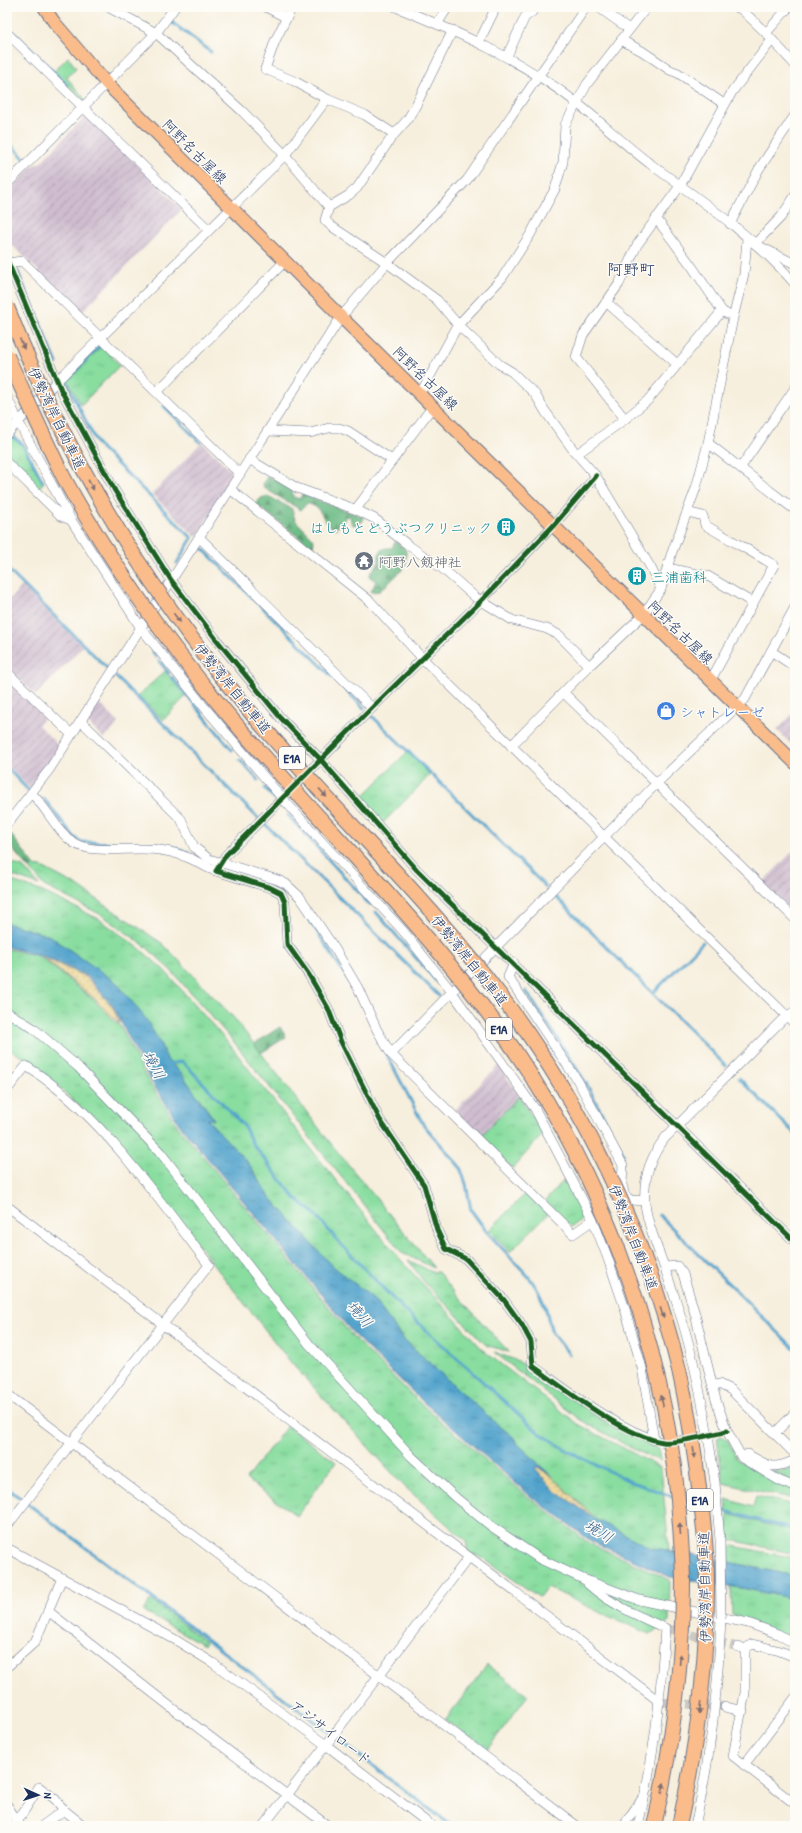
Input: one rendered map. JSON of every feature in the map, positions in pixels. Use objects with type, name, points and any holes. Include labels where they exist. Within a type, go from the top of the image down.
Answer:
[{"type":"highway","name":"伊勢湾岸自動車道","points":[[7,307],[37,379],[78,461],[103,506],[165,602],[248,709],[438,920],[499,994],[560,1083],[594,1145],[630,1222],[648,1269],[678,1365],[690,1425],[705,1535],[707,1581],[703,1678],[698,1732],[679,1826]]},
{"type":"highway","name":"伊勢湾岸自動車道","points":[[7,356],[65,479],[90,524],[152,617],[223,708],[388,893],[469,988],[541,1091],[565,1132],[605,1214],[628,1275],[656,1369],[669,1433],[681,1534],[683,1582],[678,1690],[672,1736],[654,1826]]},
{"type":"main road","name":"阿野名古屋線","points":[[44,7],[54,22],[107,84],[736,707],[795,763]]},
{"type":"street","points":[[108,7],[156,33],[242,110],[285,155],[329,207]]},
{"type":"street","points":[[7,184],[84,108],[156,33],[175,7]]},
{"type":"street","points":[[266,7],[287,18]]},
{"type":"street","points":[[292,7],[275,41],[265,69],[294,80],[327,99],[365,115],[394,134]]},
{"type":"street","points":[[396,7],[479,42],[507,56],[538,76],[576,103],[630,149],[730,224],[776,263],[795,284]]},
{"type":"street","points":[[437,24],[448,7]]},
{"type":"street","points":[[479,42],[496,7]]},
{"type":"street","points":[[507,56],[525,17],[532,12],[535,7]]},
{"type":"street","points":[[7,824],[32,794],[81,721],[341,317],[387,263],[467,180],[586,7]]},
{"type":"street","points":[[598,7],[629,29]]},
{"type":"street","points":[[418,392],[424,387],[458,325],[502,278],[530,235],[555,189],[563,162],[565,125],[576,103],[588,84],[647,7]]},
{"type":"street","points":[[736,7],[741,9],[769,36],[795,65]]},
{"type":"street","points":[[625,419],[576,358],[583,335],[619,284],[637,245],[680,186],[724,104],[750,67],[788,7]]},
{"type":"street","points":[[453,30],[415,107],[407,120],[394,134],[357,188],[349,195],[329,207],[325,220],[331,226],[387,263],[412,283],[437,300],[458,325],[499,364],[512,372],[535,394],[545,411],[577,454],[596,476],[651,568],[661,589]]},
{"type":"street","points":[[7,33],[209,230]]},
{"type":"street","points":[[621,40],[642,51],[670,70],[678,73],[724,104]]},
{"type":"street","points":[[7,434],[57,381],[285,155],[327,99]]},
{"type":"street","points":[[730,224],[759,169],[795,115]]},
{"type":"street","points":[[511,746],[589,666],[643,615],[661,589],[686,512],[696,488],[708,443],[733,316],[751,241],[781,217],[795,196]]},
{"type":"street","points":[[656,218],[693,268],[722,311],[733,316]]},
{"type":"street","points":[[751,241],[795,264]]},
{"type":"street","points":[[240,474],[22,261],[7,261],[57,381],[115,491],[171,580],[216,639],[279,716],[321,760],[417,870],[514,963],[795,1242]]},
{"type":"street","points":[[157,392],[285,261]]},
{"type":"street","points":[[606,302],[677,364]]},
{"type":"street","points":[[577,454],[625,419],[655,392],[722,311]]},
{"type":"street","points":[[741,467],[795,388]]},
{"type":"street","points":[[7,397],[19,423],[71,520],[141,628],[205,708],[283,798],[404,932],[452,992],[535,1109],[593,1220],[625,1309],[642,1368],[654,1440]]},
{"type":"street","points":[[356,509],[433,406]]},
{"type":"street","points":[[268,431],[310,433],[329,428],[339,428],[348,431],[392,460]]},
{"type":"street","points":[[708,443],[795,510]]},
{"type":"street","points":[[250,459],[297,488],[356,509],[375,519],[408,545],[443,569],[481,602],[512,620],[546,629],[559,635],[589,666]]},
{"type":"street","points":[[7,463],[61,516],[71,520]]},
{"type":"street","points":[[218,867],[283,798],[372,708],[481,602],[553,526],[596,476]]},
{"type":"street","points":[[230,489],[370,601],[422,658],[511,746],[604,837],[791,1014],[795,1024]]},
{"type":"street","points":[[686,512],[703,516],[705,525],[715,532],[774,565],[713,676],[709,680]]},
{"type":"street","points":[[199,537],[372,708]]},
{"type":"street","points":[[667,568],[708,576],[753,603]]},
{"type":"street","points":[[391,1054],[656,784],[745,699],[795,607]]},
{"type":"street","points":[[771,651],[795,667]]},
{"type":"street","points":[[7,672],[71,734]]},
{"type":"street","points":[[564,692],[795,919]]},
{"type":"street","points":[[81,721],[181,819],[194,847],[218,867],[281,893],[285,902],[287,944],[309,975],[328,1008],[341,1042],[370,1102],[389,1135],[424,1185],[437,1230],[446,1250],[466,1259],[504,1300],[522,1325],[531,1342],[533,1366],[604,1415],[631,1431],[664,1443]]},
{"type":"street","points":[[32,794],[41,802],[65,836],[74,843],[87,848],[157,849],[175,852],[190,858],[205,867],[218,867],[270,877],[286,884],[300,896],[335,949],[358,988],[376,1030],[391,1054],[573,1234],[593,1220]]},
{"type":"street","points":[[514,963],[508,977],[578,1081],[623,1164],[622,1185],[625,1196],[631,1200],[645,1201]]},
{"type":"street","points":[[7,1012],[33,1028],[78,1067],[160,1152],[309,1344],[411,1456],[456,1498],[491,1526],[540,1559],[583,1579],[639,1600],[748,1623],[778,1634],[795,1644]]},
{"type":"street","points":[[695,1826],[708,1762],[715,1713],[721,1618],[720,1540],[715,1483],[706,1422],[690,1346],[665,1267],[647,1218],[645,1201],[647,1178],[657,1149],[678,1125],[782,1020],[791,1014]]},
{"type":"street","points":[[7,1090],[26,1066],[43,1077],[77,1107],[117,1148],[209,1265],[7,1526]]},
{"type":"street","points":[[7,1206],[660,1702]]},
{"type":"street","points":[[665,1267],[677,1266],[683,1274],[714,1386],[723,1432],[738,1450],[742,1458],[780,1481],[795,1487]]},
{"type":"street","points":[[714,1386],[719,1384],[731,1390],[795,1454]]},
{"type":"street","points":[[7,1394],[378,1676],[500,1766],[577,1826]]},
{"type":"street","points":[[775,1433],[795,1413]]},
{"type":"street","points":[[738,1450],[768,1466],[780,1467],[795,1460]]},
{"type":"street","name":"アジサイロード","points":[[7,1548],[174,1639],[213,1663],[326,1745],[432,1826]]},
{"type":"street","points":[[263,1826],[469,1557]]},
{"type":"street","points":[[7,1667],[34,1642],[62,1578]]},
{"type":"street","points":[[583,1579],[601,1596],[639,1617],[665,1628],[660,1702],[645,1795],[638,1826]]},
{"type":"street","points":[[48,1611],[166,1704],[328,1826]]},
{"type":"street","points":[[795,1656],[752,1644],[741,1648],[745,1693],[743,1711],[733,1756],[795,1804]]},
{"type":"street","points":[[744,1765],[795,1698]]},
{"type":"street","points":[[725,1707],[743,1711]]},
{"type":"street","points":[[8,1808],[18,1824],[40,1787],[55,1799],[64,1810],[84,1826]]},
{"type":"street","points":[[623,1826],[645,1795]]},
{"type":"street","points":[[42,1826],[64,1810]]},
{"type":"shaded area","points":[[86,115],[182,209],[81,313],[8,241],[7,193],[33,166],[41,162]]},
{"type":"shaded area","points":[[202,442],[233,473],[233,478],[196,537],[152,494]]},
{"type":"shaded area","points":[[22,586],[83,646],[36,695],[7,667],[7,602]]},
{"type":"shaded area","points":[[7,679],[45,717],[38,725],[60,747],[31,790],[7,765]]},
{"type":"shaded area","points":[[97,701],[119,723],[104,739],[87,722],[87,717]]},
{"type":"shaded area","points":[[795,711],[795,748],[777,730]]},
{"type":"shaded area","points":[[795,849],[795,898],[787,906],[763,882]]},
{"type":"shaded area","points":[[499,1065],[519,1096],[480,1137],[454,1111]]},
{"type":"green space","points":[[68,57],[76,68],[67,78],[85,99],[83,100],[54,71]]},
{"type":"green space","points":[[102,346],[120,365],[81,405],[68,381]]},
{"type":"green space","points":[[10,436],[22,445],[43,483],[38,489],[7,459],[7,439]]},
{"type":"green space","points":[[267,477],[270,477],[292,490],[293,497],[300,499],[302,494],[363,517],[363,521],[360,524],[353,525],[350,516],[348,516],[336,529],[327,523],[315,506],[307,503],[301,510],[264,488],[263,483]]},
{"type":"green space","points":[[267,496],[292,509],[295,520],[313,538],[313,546],[310,546],[256,504],[261,498]]},
{"type":"green space","points":[[395,542],[406,550],[406,564],[402,570],[380,591],[371,592],[376,581],[370,577],[370,574],[379,562],[379,554],[384,549],[392,548]]},
{"type":"green space","points":[[165,671],[186,696],[163,720],[138,696]]},
{"type":"green space","points":[[407,752],[430,775],[383,823],[361,798]]},
{"type":"green space","points":[[7,832],[9,832],[35,866],[27,866],[17,855],[11,847]]},
{"type":"green space","points":[[7,862],[23,867],[39,885],[7,874]]},
{"type":"green space","points":[[28,866],[42,867],[76,885],[163,944],[234,1018],[332,1145],[434,1268],[402,1253],[233,1041],[167,966],[145,946],[102,915],[44,886]]},
{"type":"green space","points":[[7,879],[43,892],[99,919],[139,948],[164,970],[230,1045],[334,1178],[400,1259],[484,1351],[578,1424],[661,1468],[669,1550],[651,1548],[597,1520],[517,1443],[516,1439],[497,1424],[401,1336],[374,1299],[329,1263],[270,1197],[249,1164],[206,1118],[214,1119],[181,1073],[168,1061],[160,1043],[50,936],[7,923]]},
{"type":"green space","points":[[7,949],[39,956],[94,1000],[121,1027],[146,1077],[177,1125],[355,1339],[419,1402],[527,1496],[589,1543],[670,1580],[669,1622],[650,1634],[547,1587],[539,1597],[478,1555],[468,1553],[466,1541],[403,1485],[293,1365],[180,1222],[93,1120],[35,1064],[7,1048]]},
{"type":"green space","points":[[280,1027],[286,1037],[261,1053],[254,1044]]},
{"type":"green space","points":[[519,1096],[543,1134],[512,1169],[480,1137]]},
{"type":"green space","points":[[565,1179],[582,1213],[581,1220],[573,1226],[570,1226],[545,1201]]},
{"type":"green space","points":[[526,1193],[548,1214],[510,1252],[489,1230]]},
{"type":"green space","points":[[408,1260],[432,1272],[438,1272],[455,1293],[509,1352],[486,1345],[425,1283]]},
{"type":"green space","points":[[494,1352],[518,1361],[615,1428],[658,1448],[660,1461],[635,1450],[579,1419]]},
{"type":"green space","points":[[287,1426],[336,1462],[297,1516],[246,1479]]},
{"type":"green space","points":[[721,1436],[728,1440],[738,1460],[795,1490],[795,1499],[723,1483],[717,1437]]},
{"type":"green space","points":[[795,1468],[795,1483],[766,1469],[779,1472]]},
{"type":"green space","points":[[756,1496],[795,1505],[795,1529],[727,1511],[726,1499],[753,1507]]},
{"type":"green space","points":[[728,1514],[795,1532],[795,1554],[727,1539]]},
{"type":"green space","points":[[728,1545],[795,1558],[795,1576],[729,1562]]},
{"type":"green space","points":[[731,1586],[795,1599],[795,1640],[732,1615]]},
{"type":"green space","points":[[151,1600],[206,1642],[204,1645],[143,1611]]},
{"type":"green space","points":[[487,1665],[528,1695],[487,1750],[445,1720]]},
{"type":"sand","points":[[42,957],[86,977],[112,1006],[120,1024],[95,999]]},
{"type":"sand","points":[[538,1467],[551,1476],[597,1520],[554,1490],[535,1468]]},
{"type":"water","name":"境川","points":[[7,923],[50,936],[117,983],[146,1019],[160,1043],[168,1061],[181,1073],[214,1120],[207,1119],[249,1164],[270,1197],[329,1263],[374,1299],[401,1337],[497,1424],[516,1439],[517,1443],[551,1476],[538,1467],[535,1468],[554,1490],[597,1520],[651,1548],[669,1550],[795,1576],[795,1599],[748,1589],[670,1577],[591,1541],[529,1495],[422,1401],[357,1338],[179,1124],[148,1076],[113,1006],[87,976],[43,956],[7,947]]},
{"type":"waterway","points":[[170,21],[211,52]]},
{"type":"waterway","points":[[7,26],[67,85]]},
{"type":"waterway","points":[[9,143],[26,160]]},
{"type":"waterway","points":[[18,272],[57,363]]},
{"type":"waterway","points":[[103,346],[101,344],[66,381],[97,444],[192,538],[177,563]]},
{"type":"waterway","points":[[164,406],[200,442]]},
{"type":"waterway","points":[[7,418],[10,423]]},
{"type":"waterway","points":[[11,436],[23,444],[43,482]]},
{"type":"waterway","points":[[200,546],[364,708]]},
{"type":"waterway","points":[[7,569],[108,669]]},
{"type":"waterway","points":[[152,651],[156,657]]},
{"type":"waterway","points":[[159,661],[169,673]]},
{"type":"waterway","points":[[115,676],[258,818]]},
{"type":"waterway","points":[[172,677],[232,750]]},
{"type":"waterway","points":[[372,716],[546,887]]},
{"type":"waterway","points":[[240,760],[258,780]]},
{"type":"waterway","points":[[7,768],[28,790]]},
{"type":"waterway","points":[[265,788],[274,799]]},
{"type":"waterway","points":[[44,799],[75,838],[82,842],[113,843]]},
{"type":"waterway","points":[[288,815],[370,905]]},
{"type":"waterway","points":[[264,823],[439,996]]},
{"type":"waterway","points":[[119,843],[160,845]]},
{"type":"waterway","points":[[167,845],[188,853]]},
{"type":"waterway","points":[[270,882],[287,891],[301,907],[351,984]]},
{"type":"waterway","points":[[555,896],[726,1066]]},
{"type":"waterway","points":[[376,912],[436,981]]},
{"type":"waterway","points":[[653,993],[703,942]]},
{"type":"waterway","points":[[526,991],[586,1083],[623,1154]]},
{"type":"waterway","points":[[387,1055],[423,1124],[460,1167],[466,1184],[471,1210],[487,1232],[529,1277],[537,1289],[545,1306],[552,1333],[569,1354]]},
{"type":"waterway","name":"境川","points":[[167,1065],[182,1061],[244,1126],[252,1143],[296,1199],[313,1212],[337,1240],[405,1311],[538,1432],[570,1452],[629,1481],[674,1497]]},
{"type":"waterway","points":[[739,1078],[795,1134]]},
{"type":"waterway","points":[[659,1215],[795,1349]]},
{"type":"waterway","points":[[7,1488],[330,1733]]},
{"type":"waterway","points":[[683,1500],[697,1503]]},
{"type":"waterway","points":[[706,1506],[795,1530]]},
{"type":"waterway","points":[[336,1738],[452,1826]]},
{"type":"tunnel","points":[[666,1442],[720,1433]]},
{"type":"tunnel","points":[[665,1628],[738,1647]]},
{"type":"tunnel","points":[[660,1702],[725,1707]]},
{"type":"cycle path","points":[[7,260],[61,390],[115,491],[171,580],[216,639],[279,716],[321,760],[417,870],[795,1242]]},
{"type":"cycle path","points":[[596,476],[553,526],[481,601],[226,855],[216,871],[271,888],[281,893],[285,902],[287,944],[309,975],[328,1008],[341,1042],[380,1120],[424,1185],[437,1230],[446,1249],[466,1259],[504,1300],[522,1325],[531,1342],[533,1366],[578,1399],[613,1422],[648,1438],[663,1442],[675,1442],[727,1431]]},
{"type":"place","name":"はしもとどうぶつクリニック","points":[[506,527]]},
{"type":"place","name":"阿野八剱神社","points":[[364,561]]},
{"type":"place","name":"三浦歯科","points":[[637,576]]},
{"type":"place","name":"シャトレーゼ","points":[[666,711]]},
{"type":"district","name":"阿野町","points":[[631,269]]}]
